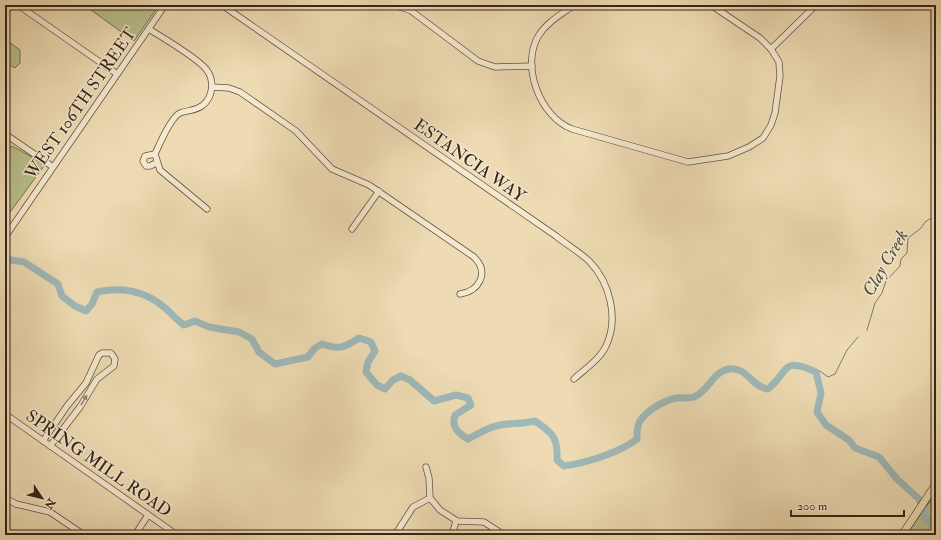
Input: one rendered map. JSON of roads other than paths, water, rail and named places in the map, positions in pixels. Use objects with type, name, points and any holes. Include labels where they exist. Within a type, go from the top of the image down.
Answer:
[{"type":"main road","points":[[902,535],[936,484]]},
{"type":"street","points":[[18,5],[117,74]]},
{"type":"street","name":"WEST 106TH STREET","points":[[5,237],[165,5]]},
{"type":"street","name":"ESTANCIA WAY","points":[[222,5],[549,232],[591,263],[602,279],[608,294],[612,309],[611,330],[602,353],[574,379]]},
{"type":"street","points":[[392,5],[409,8],[478,62],[495,67],[532,66]]},
{"type":"street","points":[[574,5],[551,22],[539,35],[534,48],[532,66],[537,88],[551,115],[560,124],[572,129],[678,160],[694,162],[728,156],[739,152],[753,145],[766,134],[773,120],[780,76],[779,62],[771,49],[753,33],[711,5]]},
{"type":"street","points":[[771,49],[816,5]]},
{"type":"street","points":[[149,28],[203,67],[210,77],[212,87],[210,97],[202,106],[190,112],[180,113],[175,118],[155,154],[156,163],[164,174],[207,208]]},
{"type":"street","points":[[212,87],[229,88],[240,92],[296,131],[332,169],[362,182],[378,191],[476,260],[481,270],[481,282],[474,289],[460,294]]},
{"type":"street","points":[[5,134],[53,168]]},
{"type":"street","points":[[155,154],[145,156],[143,160],[146,166],[156,163]]},
{"type":"street","points":[[352,228],[378,191]]},
{"type":"street","points":[[43,441],[67,406],[86,383],[99,355],[107,352],[114,356],[114,366],[97,380],[75,414],[50,446]]},
{"type":"street","points":[[67,406],[73,409],[75,414]]},
{"type":"street","name":"SPRING MILL ROAD","points":[[5,414],[177,535]]},
{"type":"street","points":[[426,467],[429,478],[430,498],[440,510],[456,521],[484,522],[504,535]]},
{"type":"street","points":[[5,498],[16,504],[50,512],[84,535]]},
{"type":"street","points":[[395,535],[413,507],[430,498]]},
{"type":"street","points":[[135,535],[148,515]]},
{"type":"street","points":[[452,535],[456,521]]},
{"type":"waterway","name":"Clay Creek","points":[[867,330],[875,303],[882,293],[886,281],[900,266],[901,259],[907,253],[908,238],[921,228],[925,222],[936,215]]},
{"type":"waterway","points":[[5,259],[24,262],[58,284],[62,296],[75,306],[86,311],[92,304],[97,292],[122,290],[138,293],[153,299],[184,325],[195,321],[209,327],[239,332],[252,339],[259,352],[275,364],[308,357],[315,348],[322,344],[333,347],[341,347],[359,338],[371,342],[375,351],[368,362],[366,372],[377,385],[385,389],[393,380],[401,376],[410,380],[434,401],[456,395],[468,398],[471,405],[455,415],[454,419],[458,432],[468,439],[496,426],[535,421],[546,429],[553,437],[557,446],[557,460],[564,466],[603,456],[630,444],[637,439],[640,421],[653,408],[678,398],[694,397],[703,391],[714,378],[723,371],[735,369],[745,373],[758,385],[768,389],[787,368],[797,365],[805,367],[816,372],[821,393],[817,412],[826,425],[849,440],[855,448],[879,457],[897,479],[919,499],[924,510],[924,518],[930,522],[936,522]]},
{"type":"waterway","name":"Clay Creek","points":[[814,371],[820,371],[828,377],[835,374],[847,350],[858,337]]},
{"type":"waterway","points":[[924,509],[936,494]]}]
